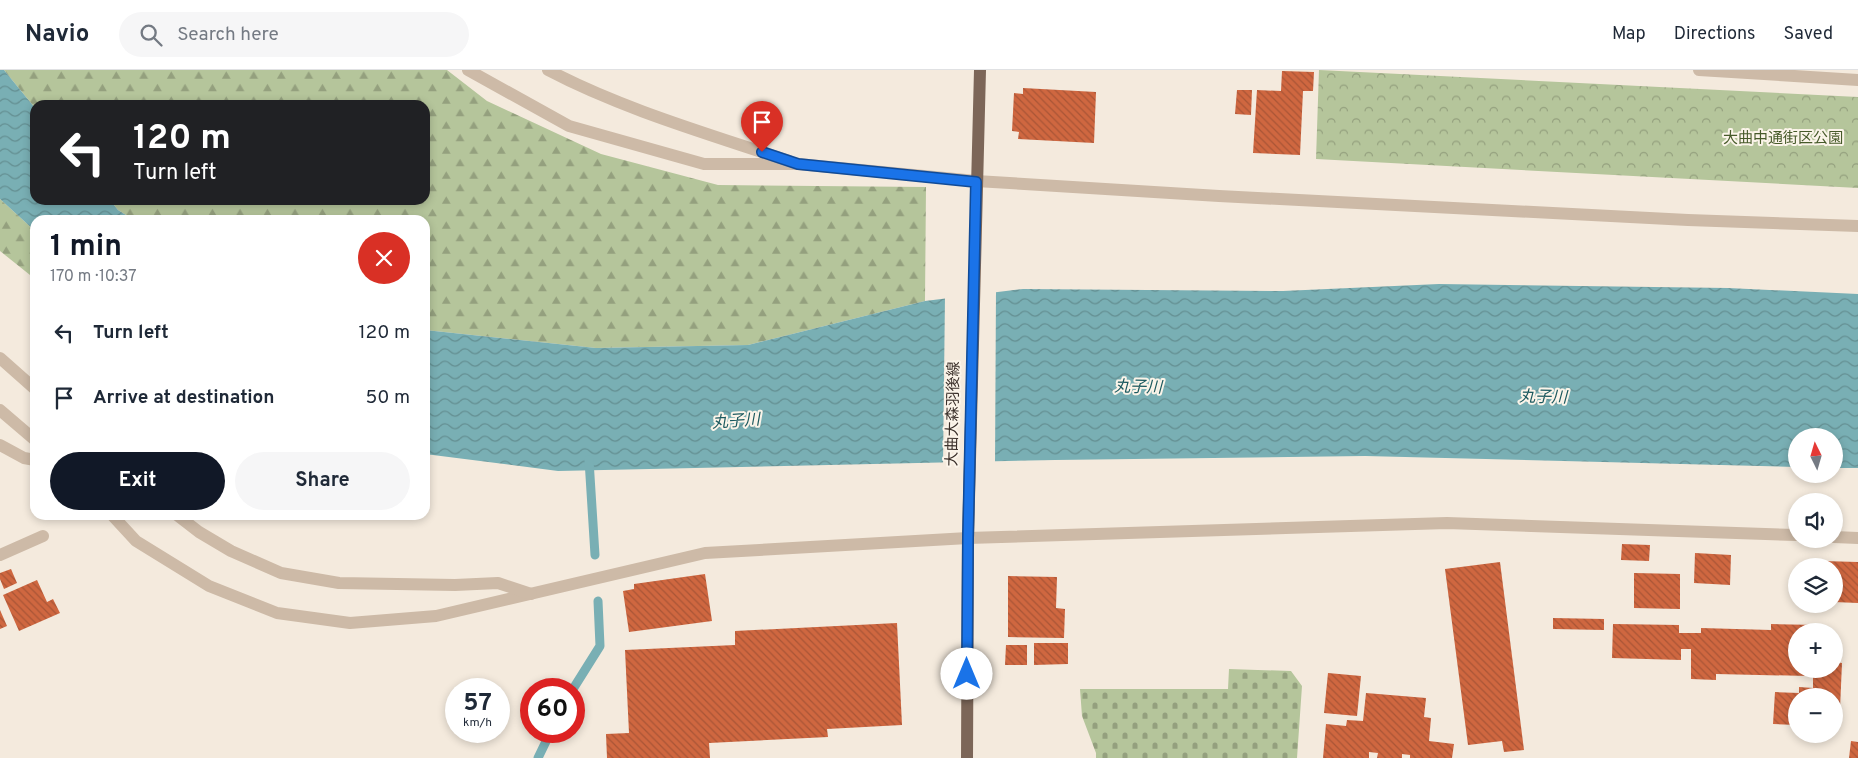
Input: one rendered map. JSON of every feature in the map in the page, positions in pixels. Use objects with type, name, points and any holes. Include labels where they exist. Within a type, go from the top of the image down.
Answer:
[{"type":"main road","name":"大曲大森羽後線","points":[[966,758],[968,538],[980,70]]},
{"type":"street","points":[[468,70],[569,126],[704,164],[798,164],[976,182],[1628,217],[1858,226]]},
{"type":"street","points":[[548,70],[575,84],[654,114],[798,164]]},
{"type":"street","points":[[1699,70],[1858,80]]},
{"type":"street","points":[[0,358],[30,385]]},
{"type":"street","points":[[0,410],[30,436]]},
{"type":"street","points":[[0,445],[24,458],[30,459]]},
{"type":"street","points":[[117,520],[136,541],[209,586],[277,613],[350,623],[436,616],[705,553],[968,538],[1447,523],[1788,535]]},
{"type":"street","points":[[184,520],[231,551],[281,573],[339,583],[455,585],[498,583],[531,594]]},
{"type":"street","points":[[0,555],[43,536]]},
{"type":"street","points":[[1843,537],[1858,538]]},
{"type":"green space","points":[[4,70],[447,70],[487,101],[601,154],[718,185],[926,187],[925,301],[748,345],[596,348],[430,331],[430,215],[126,215],[114,205],[430,205],[430,100],[30,100],[30,102]]},
{"type":"green space","name":"大曲中通街区公園","points":[[1319,70],[1858,97],[1858,188],[1316,159]]},
{"type":"green space","points":[[0,199],[30,226],[30,275],[0,251]]},
{"type":"green space","points":[[1229,669],[1291,671],[1302,686],[1297,758],[1096,758],[1096,753],[1082,716],[1080,689],[1228,689]]},
{"type":"water","points":[[0,70],[4,70],[30,102],[30,205],[114,205],[126,215],[30,215],[30,226],[0,199]]},
{"type":"water","name":"丸子川","points":[[1439,284],[1728,288],[1858,294],[1858,468],[1843,468],[1843,428],[1788,428],[1788,467],[1365,456],[1055,460],[558,471],[430,455],[430,331],[596,348],[748,345],[925,301],[1023,289],[1283,291]]},
{"type":"pier","points":[[996,290],[995,464],[943,465],[945,296]]},
{"type":"building","points":[[1282,71],[1314,72],[1313,91],[1303,91],[1300,155],[1253,153],[1257,90],[1281,91]]},
{"type":"building","points":[[1023,88],[1096,92],[1094,143],[1018,139],[1019,132],[1012,131],[1014,93],[1023,94]]},
{"type":"building","points":[[1237,90],[1252,90],[1251,115],[1235,114]]},
{"type":"building","points":[[1622,544],[1650,545],[1649,561],[1621,560]]},
{"type":"building","points":[[1695,553],[1731,555],[1730,585],[1694,583]]},
{"type":"building","points":[[1500,562],[1524,750],[1504,752],[1502,741],[1468,745],[1445,569]]},
{"type":"building","points":[[1843,562],[1858,562],[1858,603],[1843,602]]},
{"type":"building","points":[[11,569],[17,583],[4,589],[0,573]]},
{"type":"building","points":[[1634,573],[1680,574],[1680,609],[1634,608]]},
{"type":"building","points":[[705,574],[712,621],[629,632],[623,591],[634,589],[634,584]]},
{"type":"building","points":[[1008,576],[1057,577],[1056,608],[1065,609],[1064,638],[1008,637]]},
{"type":"building","points":[[37,580],[47,602],[53,599],[60,613],[19,631],[3,595]]},
{"type":"building","points":[[0,610],[7,626],[0,629]]},
{"type":"building","points":[[1553,618],[1604,619],[1604,630],[1553,629]]},
{"type":"building","points":[[897,623],[902,725],[827,729],[828,737],[709,743],[710,758],[607,758],[606,734],[629,733],[625,650],[735,645],[735,631]]},
{"type":"building","points":[[1613,624],[1679,625],[1679,633],[1701,633],[1701,628],[1771,630],[1771,624],[1788,624],[1788,676],[1716,674],[1716,680],[1691,679],[1691,649],[1681,649],[1681,660],[1612,658]]},
{"type":"building","points":[[1034,643],[1068,643],[1068,664],[1034,665]]},
{"type":"building","points":[[1006,645],[1027,645],[1027,665],[1005,665]]},
{"type":"building","points":[[1328,673],[1361,676],[1357,716],[1324,713]]},
{"type":"building","points":[[1813,678],[1841,678],[1841,688],[1813,688]]},
{"type":"building","points":[[1775,692],[1788,693],[1788,725],[1773,724]]},
{"type":"building","points":[[1366,693],[1426,698],[1424,717],[1431,718],[1429,741],[1454,744],[1452,758],[1410,758],[1410,755],[1402,754],[1402,758],[1377,758],[1378,753],[1369,752],[1369,758],[1323,758],[1326,724],[1346,726],[1347,720],[1363,721]]},
{"type":"building","points":[[1851,741],[1858,742],[1858,758],[1849,758]]},
{"type":"waterway","points":[[589,460],[595,555]]},
{"type":"waterway","points":[[580,678],[600,646],[598,601]]},
{"type":"waterway","points":[[538,758],[545,743]]},
{"type":"route","points":[[762,152],[798,164],[976,182],[967,674]]}]
